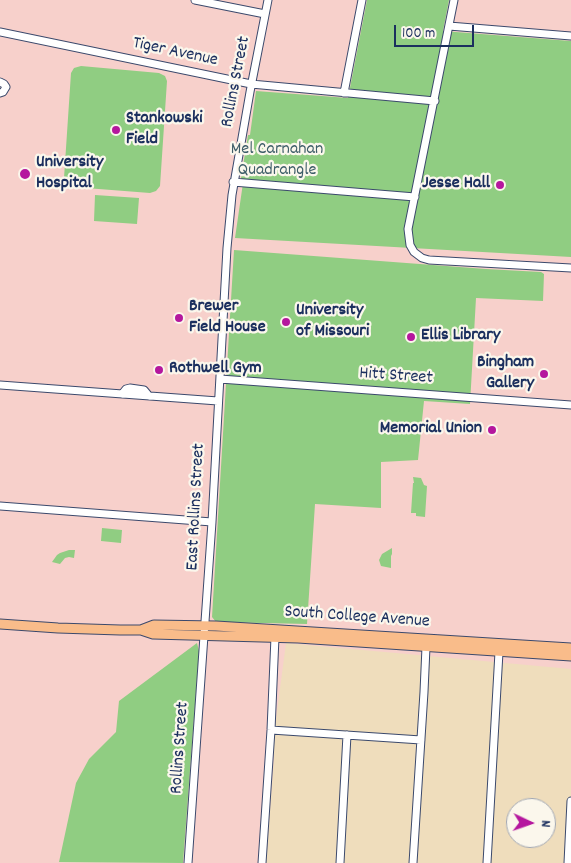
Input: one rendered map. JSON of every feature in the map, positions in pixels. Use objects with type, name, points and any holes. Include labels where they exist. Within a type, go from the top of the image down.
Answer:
[{"type":"main road","name":"South College Avenue","points":[[0,624],[141,630],[152,634],[275,637],[571,656]]},
{"type":"main road","name":"South College Avenue","points":[[141,630],[154,625],[255,628],[571,648]]},
{"type":"street","points":[[195,0],[265,14]]},
{"type":"street","name":"Rollins Street","points":[[220,379],[227,248],[233,182],[268,0]]},
{"type":"street","points":[[344,93],[362,0]]},
{"type":"street","points":[[454,0],[408,229],[410,245],[414,252],[422,258],[429,260],[571,268]]},
{"type":"street","points":[[449,26],[571,36]]},
{"type":"street","name":"Tiger Avenue","points":[[0,32],[251,84],[435,101]]},
{"type":"street","points":[[0,82],[6,87],[0,93]]},
{"type":"street","points":[[233,182],[415,197]]},
{"type":"street","name":"East Rollins Street","points":[[204,636],[220,379]]},
{"type":"street","name":"Hitt Street","points":[[220,379],[571,405]]},
{"type":"street","points":[[0,385],[218,401]]},
{"type":"street","points":[[0,506],[212,522]]},
{"type":"street","name":"Rollins Street","points":[[188,863],[204,636]]},
{"type":"street","points":[[262,863],[275,637]]},
{"type":"street","points":[[414,863],[426,647]]},
{"type":"street","points":[[487,863],[499,652]]},
{"type":"street","points":[[270,730],[421,740]]},
{"type":"street","points":[[340,863],[347,735]]},
{"type":"street","points":[[568,863],[571,801]]},
{"type":"shaded area","name":"University of Missouri","points":[[0,0],[571,0],[571,669],[286,643],[274,734],[266,863],[0,863]]},
{"type":"green space","name":"Mel Carnahan Quadrangle","points":[[367,0],[449,0],[443,31],[571,41],[571,257],[235,238],[243,183],[241,183],[241,178],[248,135],[250,135],[256,91],[348,98]]},
{"type":"green space","name":"Stankowski Field","points":[[81,66],[159,73],[165,76],[167,81],[160,186],[156,191],[150,193],[69,187],[66,183],[64,178],[71,73],[74,68]]},
{"type":"green space","points":[[95,195],[139,198],[137,224],[94,221]]},
{"type":"green space","points":[[234,250],[541,272],[544,274],[543,301],[476,298],[470,404],[424,401],[418,460],[381,462],[381,508],[315,504],[307,624],[216,622],[212,617]]},
{"type":"green space","points":[[413,477],[421,478],[424,485],[427,486],[425,517],[416,516],[416,513],[411,513]]},
{"type":"green space","points":[[102,528],[122,530],[121,543],[101,541]]},
{"type":"green space","points":[[392,548],[391,568],[381,566],[379,560],[382,554]]},
{"type":"green space","points":[[69,550],[75,550],[74,558],[65,558],[60,564],[52,562],[57,555]]},
{"type":"green space","points":[[197,643],[199,651],[183,863],[59,862],[76,783],[89,759],[116,732],[119,701]]},
{"type":"place","name":"Stankowski Field","points":[[116,130]]},
{"type":"place","name":"University Hospital","points":[[25,174]]},
{"type":"place","name":"Jesse Hall","points":[[500,185]]},
{"type":"place","name":"Brewer Field House","points":[[179,318]]},
{"type":"place","name":"University of Missouri","points":[[286,322]]},
{"type":"place","name":"Ellis Library","points":[[411,337]]},
{"type":"place","name":"Rothwell Gym","points":[[159,370]]},
{"type":"place","name":"Bingham Gallery","points":[[544,374]]},
{"type":"place","name":"Memorial Union","points":[[492,430]]}]
